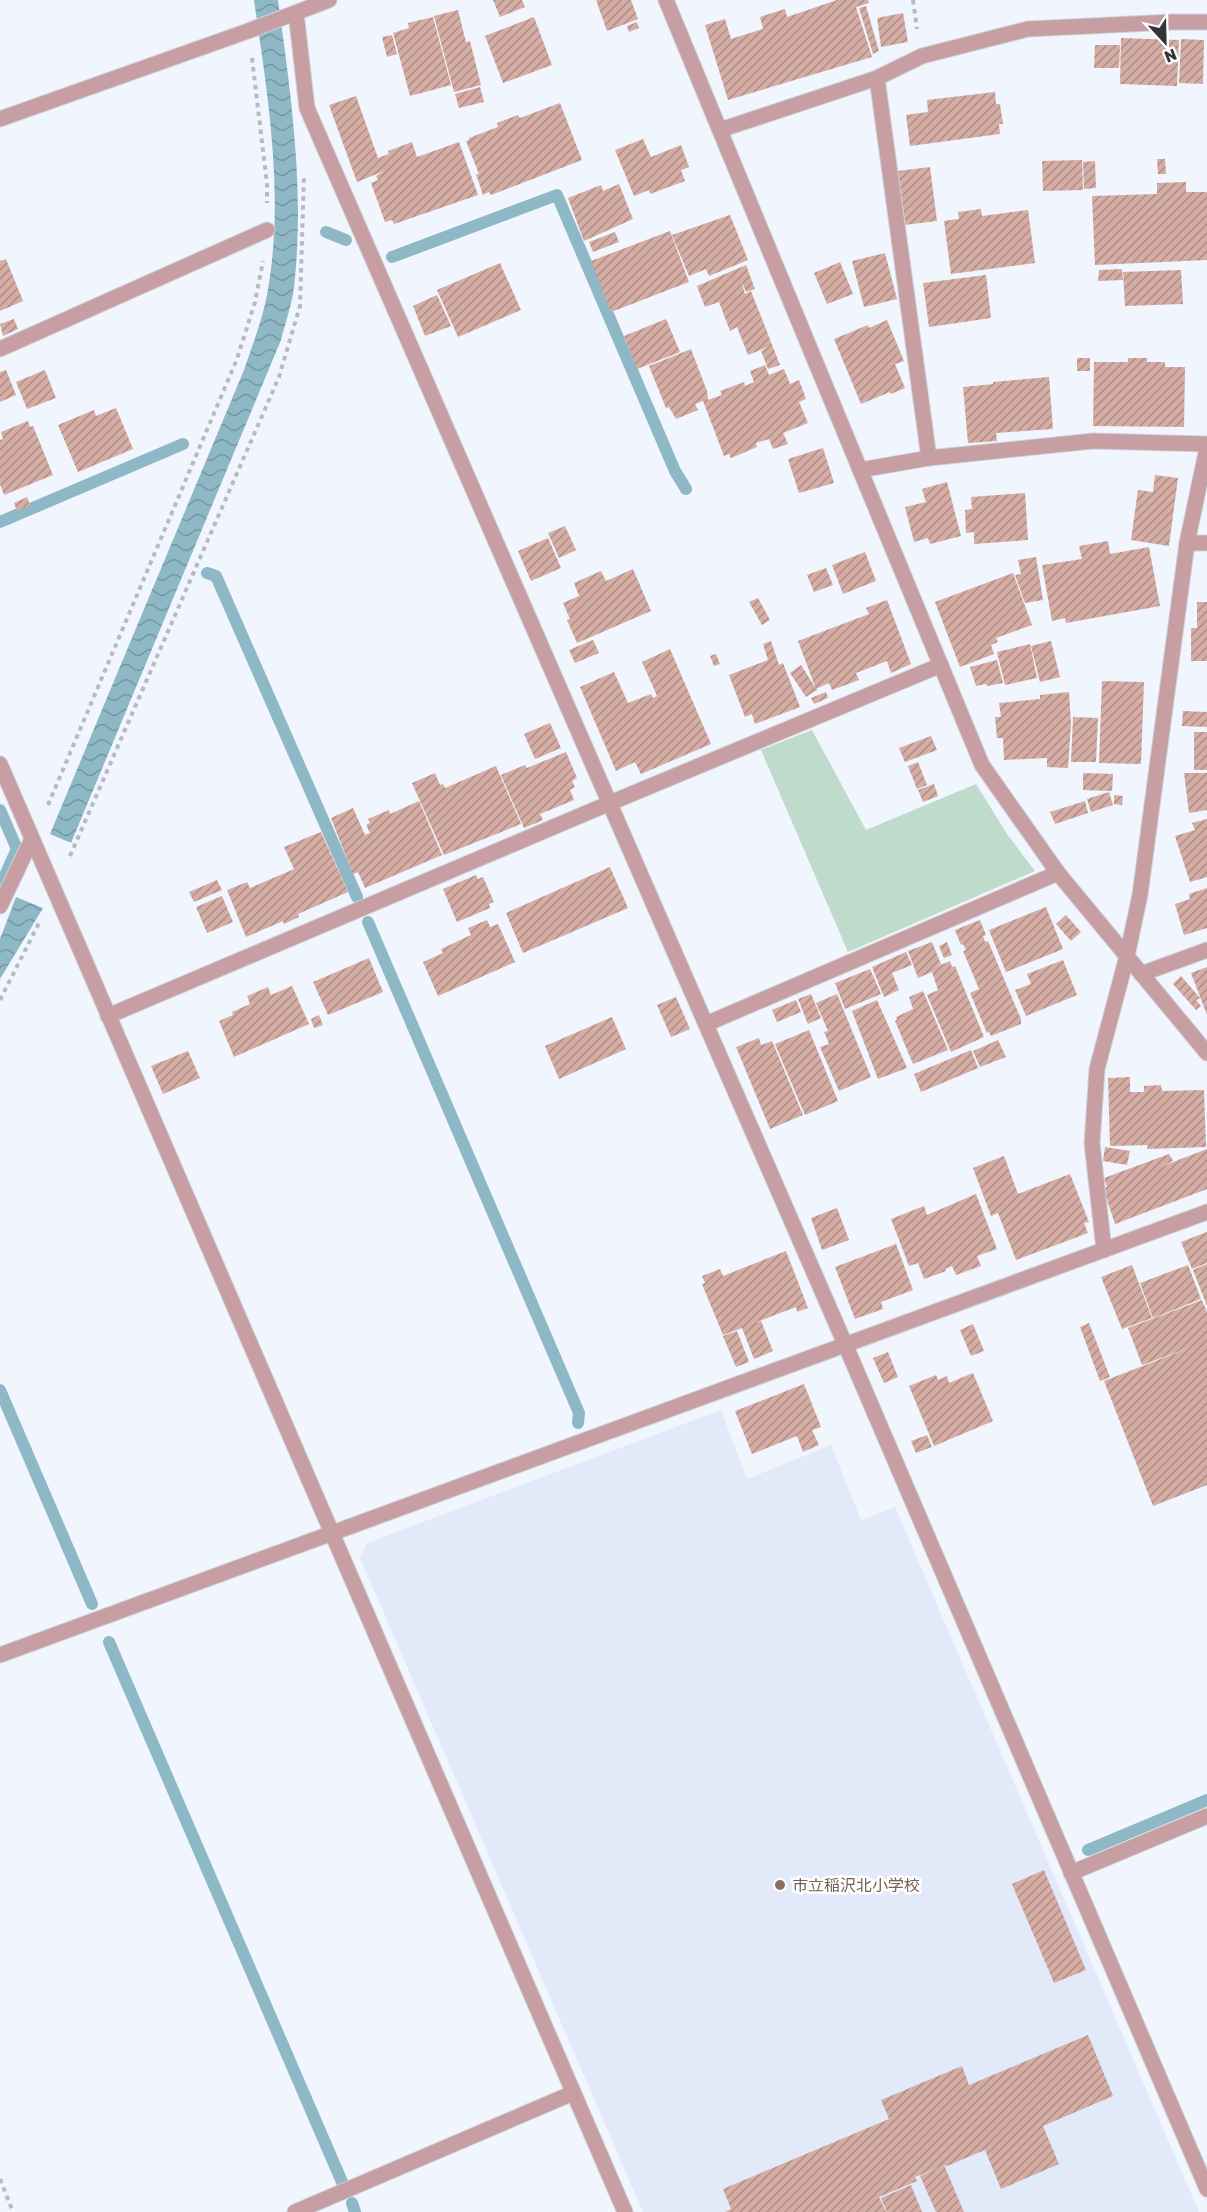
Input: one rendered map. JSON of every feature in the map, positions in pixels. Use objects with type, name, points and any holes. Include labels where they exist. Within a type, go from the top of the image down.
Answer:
[{"type":"street","points":[[0,119],[293,15],[329,0]]},
{"type":"street","points":[[666,0],[982,765],[1058,873],[1207,1053]]},
{"type":"street","points":[[293,15],[307,108],[845,1344],[1207,2189]]},
{"type":"street","points":[[720,130],[877,78],[922,56],[1028,30],[1207,22]]},
{"type":"street","points":[[877,78],[929,458]]},
{"type":"street","points":[[0,349],[267,230]]},
{"type":"street","points":[[860,470],[929,458],[1093,441],[1207,446],[1187,543],[1140,895],[1127,956],[1097,1069],[1092,1143],[1104,1250]]},
{"type":"street","points":[[1187,543],[1207,543]]},
{"type":"street","points":[[108,1016],[941,665]]},
{"type":"street","points":[[0,764],[625,2212]]},
{"type":"street","points":[[0,906],[32,838]]},
{"type":"street","points":[[706,1024],[1058,873]]},
{"type":"street","points":[[1141,974],[1207,950]]},
{"type":"street","points":[[0,1655],[1207,1212]]},
{"type":"street","points":[[1071,1873],[1207,1816]]},
{"type":"street","points":[[295,2212],[573,2092]]},
{"type":"path","points":[[32,838],[204,441],[237,359],[255,302],[266,246],[267,184],[251,30]]},
{"type":"path","points":[[0,1000],[55,892],[279,377],[300,306],[305,166]]},
{"type":"path","points":[[0,2179],[13,2212]]},
{"type":"shaded area","name":"市立稲沢北小学校","points":[[721,1410],[747,1479],[831,1445],[861,1520],[895,1507],[1199,2212],[643,2212],[360,1558],[367,1543]]},
{"type":"green space","points":[[812,730],[866,830],[976,784],[1007,834],[1035,871],[848,952],[761,750]]},
{"type":"water","points":[[254,0],[278,0],[288,71],[295,143],[298,215],[292,300],[281,340],[71,843],[50,834],[244,370],[265,305],[275,221],[274,184],[269,111]]},
{"type":"water","points":[[16,897],[43,908],[0,979],[0,939]]},
{"type":"building","points":[[493,0],[522,0],[525,7],[500,17]]},
{"type":"building","points":[[596,0],[631,0],[638,19],[607,31]]},
{"type":"building","points":[[837,0],[868,0],[869,3],[856,7],[872,57],[728,100],[705,25],[725,19],[731,39],[763,29],[760,17],[785,9],[787,17]]},
{"type":"building","points":[[866,6],[879,51],[873,54],[859,8]]},
{"type":"building","points":[[458,10],[466,42],[470,41],[481,85],[454,92],[434,16]]},
{"type":"building","points":[[903,13],[908,42],[881,47],[877,18]]},
{"type":"building","points":[[433,17],[451,85],[410,96],[393,33],[409,28],[408,23]]},
{"type":"building","points":[[534,17],[552,65],[503,83],[485,36]]},
{"type":"building","points":[[637,22],[639,28],[629,32],[627,26]]},
{"type":"building","points":[[392,35],[397,54],[387,57],[382,37]]},
{"type":"building","points":[[1121,38],[1179,40],[1177,86],[1120,84]]},
{"type":"building","points":[[1181,39],[1204,40],[1203,84],[1179,83]]},
{"type":"building","points":[[1095,45],[1120,45],[1119,68],[1094,68]]},
{"type":"building","points":[[480,87],[484,102],[459,108],[455,94]]},
{"type":"building","points":[[995,92],[996,104],[1000,104],[1003,124],[999,124],[1000,134],[910,146],[906,115],[928,112],[927,100]]},
{"type":"building","points":[[356,96],[378,158],[389,154],[388,151],[412,142],[417,157],[459,142],[478,195],[394,224],[392,220],[385,222],[371,183],[378,180],[376,176],[384,171],[357,182],[329,105]]},
{"type":"building","points":[[560,103],[582,160],[491,195],[489,192],[483,195],[476,174],[479,174],[466,141],[498,127],[497,123],[518,115],[520,118]]},
{"type":"building","points":[[643,139],[651,157],[681,145],[689,167],[681,170],[685,181],[650,194],[649,190],[634,196],[615,150]]},
{"type":"building","points":[[1157,159],[1165,159],[1166,174],[1158,174]]},
{"type":"building","points":[[1082,160],[1083,190],[1043,191],[1042,161]]},
{"type":"building","points":[[1095,161],[1096,188],[1084,189],[1083,162]]},
{"type":"building","points":[[930,167],[937,221],[904,225],[898,171]]},
{"type":"building","points":[[1186,182],[1186,192],[1207,192],[1207,260],[1095,265],[1092,196],[1157,194],[1157,183]]},
{"type":"building","points":[[619,184],[633,219],[584,241],[568,198],[601,185],[603,191]]},
{"type":"building","points":[[981,209],[982,216],[1028,210],[1035,263],[951,274],[944,221],[959,219],[958,212]]},
{"type":"building","points":[[730,215],[748,260],[709,276],[706,269],[689,276],[672,235]]},
{"type":"building","points":[[670,231],[689,282],[611,312],[591,261]]},
{"type":"building","points":[[615,232],[619,242],[593,252],[589,242]]},
{"type":"building","points":[[885,253],[897,299],[864,307],[852,261]]},
{"type":"building","points":[[6,259],[23,301],[0,311],[0,261]]},
{"type":"building","points":[[840,262],[853,294],[827,304],[814,273]]},
{"type":"building","points":[[500,263],[521,310],[458,337],[437,290]]},
{"type":"building","points":[[746,265],[755,289],[746,292],[741,281],[745,294],[751,291],[780,365],[768,369],[761,351],[768,347],[748,355],[737,327],[730,331],[719,302],[705,307],[697,286]]},
{"type":"building","points":[[1122,269],[1123,280],[1098,281],[1099,270]]},
{"type":"building","points":[[1181,270],[1183,304],[1125,306],[1123,272]]},
{"type":"building","points":[[986,275],[991,318],[929,327],[923,283]]},
{"type":"building","points":[[437,295],[451,326],[425,336],[413,306]]},
{"type":"building","points":[[14,319],[18,329],[3,336],[0,324]]},
{"type":"building","points":[[666,319],[680,352],[637,369],[624,336]]},
{"type":"building","points":[[887,320],[904,361],[895,364],[905,388],[861,404],[834,339]]},
{"type":"building","points":[[691,349],[707,391],[708,400],[722,395],[720,391],[744,382],[745,386],[754,382],[750,371],[765,365],[769,375],[784,369],[790,384],[799,380],[806,399],[799,402],[808,423],[783,433],[788,444],[773,449],[769,439],[756,443],[757,447],[731,458],[729,454],[724,456],[703,401],[695,404],[698,410],[676,419],[669,407],[666,408],[649,366]]},
{"type":"building","points":[[1077,358],[1090,358],[1090,371],[1077,371]]},
{"type":"building","points":[[1128,358],[1147,358],[1147,362],[1165,362],[1165,367],[1185,367],[1184,427],[1093,426],[1094,362],[1128,362]]},
{"type":"building","points":[[6,370],[16,395],[0,402],[0,372]]},
{"type":"building","points":[[45,370],[56,398],[27,409],[16,382]]},
{"type":"building","points":[[1049,377],[1053,429],[996,433],[997,441],[968,443],[963,387]]},
{"type":"building","points":[[116,408],[133,449],[78,472],[58,425],[94,410],[96,416]]},
{"type":"building","points":[[28,421],[30,427],[33,426],[53,475],[4,495],[0,484],[0,440],[3,439],[1,432]]},
{"type":"building","points":[[823,448],[834,483],[799,493],[788,459]]},
{"type":"building","points":[[1155,475],[1178,478],[1169,546],[1131,540],[1138,490],[1153,492]]},
{"type":"building","points":[[947,482],[961,536],[930,544],[928,538],[914,542],[905,507],[926,502],[922,489]]},
{"type":"building","points":[[1025,493],[1028,540],[974,544],[974,532],[966,533],[965,510],[972,509],[971,497]]},
{"type":"building","points":[[27,497],[30,505],[17,511],[14,503]]},
{"type":"building","points":[[565,526],[576,550],[559,558],[548,533]]},
{"type":"building","points":[[548,538],[561,568],[531,581],[518,551]]},
{"type":"building","points":[[1108,541],[1110,554],[1149,547],[1160,606],[1066,623],[1065,618],[1052,621],[1042,565],[1082,559],[1079,546]]},
{"type":"building","points":[[865,552],[876,581],[843,594],[832,565]]},
{"type":"building","points":[[1036,557],[1043,600],[1025,603],[1015,575],[1021,574],[1018,560]]},
{"type":"building","points":[[826,568],[833,585],[814,592],[807,575]]},
{"type":"building","points":[[633,569],[651,611],[577,643],[567,620],[570,619],[563,603],[579,596],[574,583],[601,571],[606,581]]},
{"type":"building","points":[[1013,573],[1032,625],[996,638],[998,642],[991,645],[994,654],[960,667],[935,602]]},
{"type":"building","points":[[758,598],[770,620],[762,625],[749,602]]},
{"type":"building","points":[[887,600],[911,664],[891,673],[887,661],[856,673],[859,680],[832,690],[829,683],[816,689],[798,641],[869,614],[866,608]]},
{"type":"building","points":[[1197,602],[1207,602],[1207,661],[1191,661],[1191,628],[1197,628]]},
{"type":"building","points":[[593,640],[599,653],[575,663],[569,650]]},
{"type":"building","points":[[771,641],[779,665],[783,663],[800,707],[755,724],[752,714],[745,717],[729,675],[768,660],[763,644]]},
{"type":"building","points":[[1051,641],[1060,677],[1040,682],[1031,646]]},
{"type":"building","points":[[1030,644],[1037,678],[1005,685],[997,652]]},
{"type":"building","points":[[670,649],[711,744],[641,774],[635,762],[616,771],[580,687],[614,672],[628,703],[651,694],[653,698],[657,696],[642,662]]},
{"type":"building","points":[[716,654],[720,664],[714,666],[710,656]]},
{"type":"building","points":[[997,660],[1003,683],[976,686],[970,667]]},
{"type":"building","points":[[801,665],[817,690],[806,697],[790,673]]},
{"type":"building","points":[[1102,681],[1144,682],[1141,764],[1099,763]]},
{"type":"building","points":[[826,692],[828,698],[814,704],[811,698]]},
{"type":"building","points":[[1069,692],[1071,724],[1068,768],[1047,767],[1047,758],[1004,760],[1003,738],[997,738],[995,717],[1001,717],[999,703],[1040,699],[1040,695]]},
{"type":"building","points":[[1183,711],[1207,712],[1207,727],[1182,726]]},
{"type":"building","points":[[1073,717],[1098,718],[1096,762],[1071,762]]},
{"type":"building","points":[[550,723],[561,748],[535,759],[524,734]]},
{"type":"building","points":[[1194,732],[1207,732],[1207,770],[1194,770]]},
{"type":"building","points":[[931,736],[937,750],[905,762],[899,748]]},
{"type":"building","points":[[566,752],[577,778],[572,781],[575,787],[570,790],[574,800],[540,814],[543,820],[524,828],[501,775],[525,765],[527,768]]},
{"type":"building","points":[[918,762],[927,785],[917,789],[908,766]]},
{"type":"building","points":[[496,766],[521,824],[444,855],[412,783],[435,773],[440,785],[443,784],[445,788]]},
{"type":"building","points":[[1083,773],[1113,774],[1112,791],[1083,790]]},
{"type":"building","points":[[1184,773],[1207,773],[1207,810],[1189,813]]},
{"type":"building","points":[[934,784],[938,796],[923,802],[918,790]]},
{"type":"building","points":[[1109,792],[1113,805],[1091,812],[1087,799]]},
{"type":"building","points":[[1114,795],[1123,796],[1122,805],[1114,804]]},
{"type":"building","points":[[419,801],[442,855],[365,888],[358,872],[353,874],[331,818],[353,808],[365,835],[370,833],[366,825],[370,823],[368,819],[389,810],[390,814]]},
{"type":"building","points":[[1085,801],[1088,813],[1055,824],[1050,812]]},
{"type":"building","points":[[1207,819],[1207,877],[1190,882],[1175,836],[1195,830],[1192,823]]},
{"type":"building","points":[[321,832],[348,892],[298,914],[299,917],[284,924],[283,921],[246,937],[227,890],[247,882],[250,888],[294,869],[284,847]]},
{"type":"building","points":[[610,867],[628,908],[523,953],[506,913]]},
{"type":"building","points":[[476,875],[478,879],[483,877],[494,902],[489,904],[490,908],[457,922],[443,889]]},
{"type":"building","points":[[217,880],[222,890],[194,902],[189,892]]},
{"type":"building","points":[[1207,888],[1207,928],[1184,935],[1175,904],[1190,899],[1189,894]]},
{"type":"building","points":[[222,896],[233,922],[207,933],[196,907]]},
{"type":"building","points":[[1046,907],[1063,949],[1006,972],[989,930]]},
{"type":"building","points":[[1066,915],[1081,932],[1071,941],[1056,924]]},
{"type":"building","points":[[487,920],[490,927],[498,924],[515,962],[438,996],[423,962],[443,953],[441,949],[471,935],[468,928]]},
{"type":"building","points":[[980,920],[986,935],[983,936],[985,942],[988,941],[1021,1019],[1021,1024],[991,1036],[989,1032],[987,1033],[970,993],[979,989],[963,951],[966,950],[963,944],[961,945],[955,930]]},
{"type":"building","points":[[932,942],[941,964],[936,967],[950,961],[952,967],[955,966],[984,1037],[951,1052],[927,995],[938,990],[932,972],[918,978],[908,951]]},
{"type":"building","points":[[947,942],[952,955],[944,958],[939,946]]},
{"type":"building","points":[[906,952],[912,965],[892,973],[899,990],[884,997],[872,967]]},
{"type":"building","points":[[369,958],[383,992],[328,1015],[313,982]]},
{"type":"building","points":[[1063,960],[1077,995],[1026,1016],[1015,990],[1031,984],[1027,974]]},
{"type":"building","points":[[1207,967],[1207,1015],[1191,973]]},
{"type":"building","points":[[870,969],[881,994],[845,1009],[835,983]]},
{"type":"building","points":[[1181,976],[1200,998],[1196,1000],[1201,1006],[1196,1010],[1173,984]]},
{"type":"building","points":[[292,986],[309,1024],[234,1057],[219,1021],[250,1004],[247,996],[268,987],[271,995]]},
{"type":"building","points":[[923,991],[948,1050],[913,1064],[895,1021],[896,1017],[913,1009],[909,997]]},
{"type":"building","points":[[811,994],[821,1018],[808,1024],[798,999]]},
{"type":"building","points":[[837,994],[871,1077],[839,1091],[820,1047],[829,1044],[824,1032],[828,1031],[816,1003]]},
{"type":"building","points":[[676,997],[690,1029],[671,1037],[657,1005]]},
{"type":"building","points":[[796,1000],[801,1012],[777,1022],[772,1010]]},
{"type":"building","points":[[877,1000],[907,1068],[878,1079],[852,1011]]},
{"type":"building","points":[[319,1015],[323,1025],[314,1028],[311,1019]]},
{"type":"building","points":[[612,1017],[626,1049],[559,1079],[545,1046]]},
{"type":"building","points":[[809,1030],[838,1101],[805,1115],[775,1044]]},
{"type":"building","points":[[759,1038],[761,1045],[772,1041],[803,1115],[770,1129],[736,1047]]},
{"type":"building","points":[[998,1040],[1006,1057],[980,1067],[973,1051]]},
{"type":"building","points":[[971,1050],[978,1068],[921,1092],[914,1074]]},
{"type":"building","points":[[188,1051],[200,1078],[163,1094],[151,1066]]},
{"type":"building","points":[[1130,1077],[1130,1092],[1144,1092],[1144,1086],[1161,1085],[1162,1091],[1204,1090],[1206,1147],[1147,1149],[1148,1145],[1110,1146],[1108,1078]]},
{"type":"building","points":[[1105,1147],[1130,1151],[1127,1165],[1103,1161]]},
{"type":"building","points":[[1207,1149],[1207,1189],[1115,1224],[1103,1188],[1107,1187],[1104,1178],[1169,1154],[1173,1161],[1160,1167]]},
{"type":"building","points":[[1004,1156],[1018,1194],[1070,1174],[1089,1222],[1084,1223],[1088,1233],[1016,1260],[998,1213],[991,1216],[973,1168]]},
{"type":"building","points":[[976,1194],[997,1249],[977,1256],[981,1266],[956,1275],[952,1266],[945,1269],[946,1271],[924,1279],[918,1263],[909,1266],[891,1219],[924,1206],[927,1215]]},
{"type":"building","points":[[837,1208],[849,1240],[822,1250],[811,1218]]},
{"type":"building","points":[[1207,1232],[1207,1263],[1192,1269],[1181,1242]]},
{"type":"building","points":[[896,1244],[913,1290],[881,1302],[883,1309],[855,1319],[835,1267]]},
{"type":"building","points":[[786,1251],[808,1308],[797,1312],[796,1307],[754,1323],[761,1321],[773,1351],[754,1359],[742,1328],[723,1335],[702,1284],[705,1283],[702,1276],[720,1269],[723,1276]]},
{"type":"building","points":[[1207,1264],[1207,1306],[1193,1270]]},
{"type":"building","points":[[1132,1265],[1152,1318],[1122,1329],[1101,1277]]},
{"type":"building","points":[[1188,1265],[1201,1299],[1153,1318],[1140,1283]]},
{"type":"building","points":[[1202,1300],[1207,1312],[1207,1485],[1153,1506],[1104,1381],[1194,1346],[1142,1365],[1128,1328]]},
{"type":"building","points":[[1089,1323],[1110,1377],[1100,1381],[1080,1327]]},
{"type":"building","points":[[973,1324],[984,1351],[971,1356],[960,1330]]},
{"type":"building","points":[[737,1331],[749,1362],[736,1367],[723,1336]]},
{"type":"building","points":[[888,1352],[898,1377],[884,1383],[873,1358]]},
{"type":"building","points":[[973,1373],[993,1421],[934,1446],[909,1386],[936,1375],[938,1380],[947,1376],[949,1383]]},
{"type":"building","points":[[804,1384],[821,1427],[812,1430],[819,1445],[803,1452],[797,1436],[752,1454],[735,1411]]},
{"type":"building","points":[[927,1435],[932,1447],[916,1453],[911,1441]]},
{"type":"building","points":[[1044,1870],[1086,1970],[1054,1983],[1012,1884]]},
{"type":"building","points":[[1088,2035],[1113,2096],[1043,2126],[1059,2164],[1001,2189],[985,2150],[947,2166],[944,2165],[964,2212],[936,2212],[920,2176],[940,2167],[915,2177],[917,2181],[879,2197],[886,2212],[725,2212],[731,2209],[723,2189],[889,2119],[881,2100],[962,2066],[969,2085]]},
{"type":"building","points":[[911,2185],[922,2212],[887,2212],[881,2198]]},
{"type":"waterway","points":[[392,257],[557,195],[675,471],[686,489]]},
{"type":"waterway","points":[[326,232],[346,240]]},
{"type":"waterway","points":[[0,522],[183,444]]},
{"type":"waterway","points":[[207,573],[216,576],[357,897]]},
{"type":"waterway","points":[[0,810],[17,849],[0,886]]},
{"type":"waterway","points":[[368,922],[579,1413],[578,1423]]},
{"type":"waterway","points":[[0,1390],[92,1604]]},
{"type":"waterway","points":[[109,1642],[342,2182]]},
{"type":"waterway","points":[[1088,1850],[1207,1800]]},
{"type":"waterway","points":[[352,2203],[355,2212]]},
{"type":"place","name":"市立稲沢北小学校","points":[[780,1885]]}]
